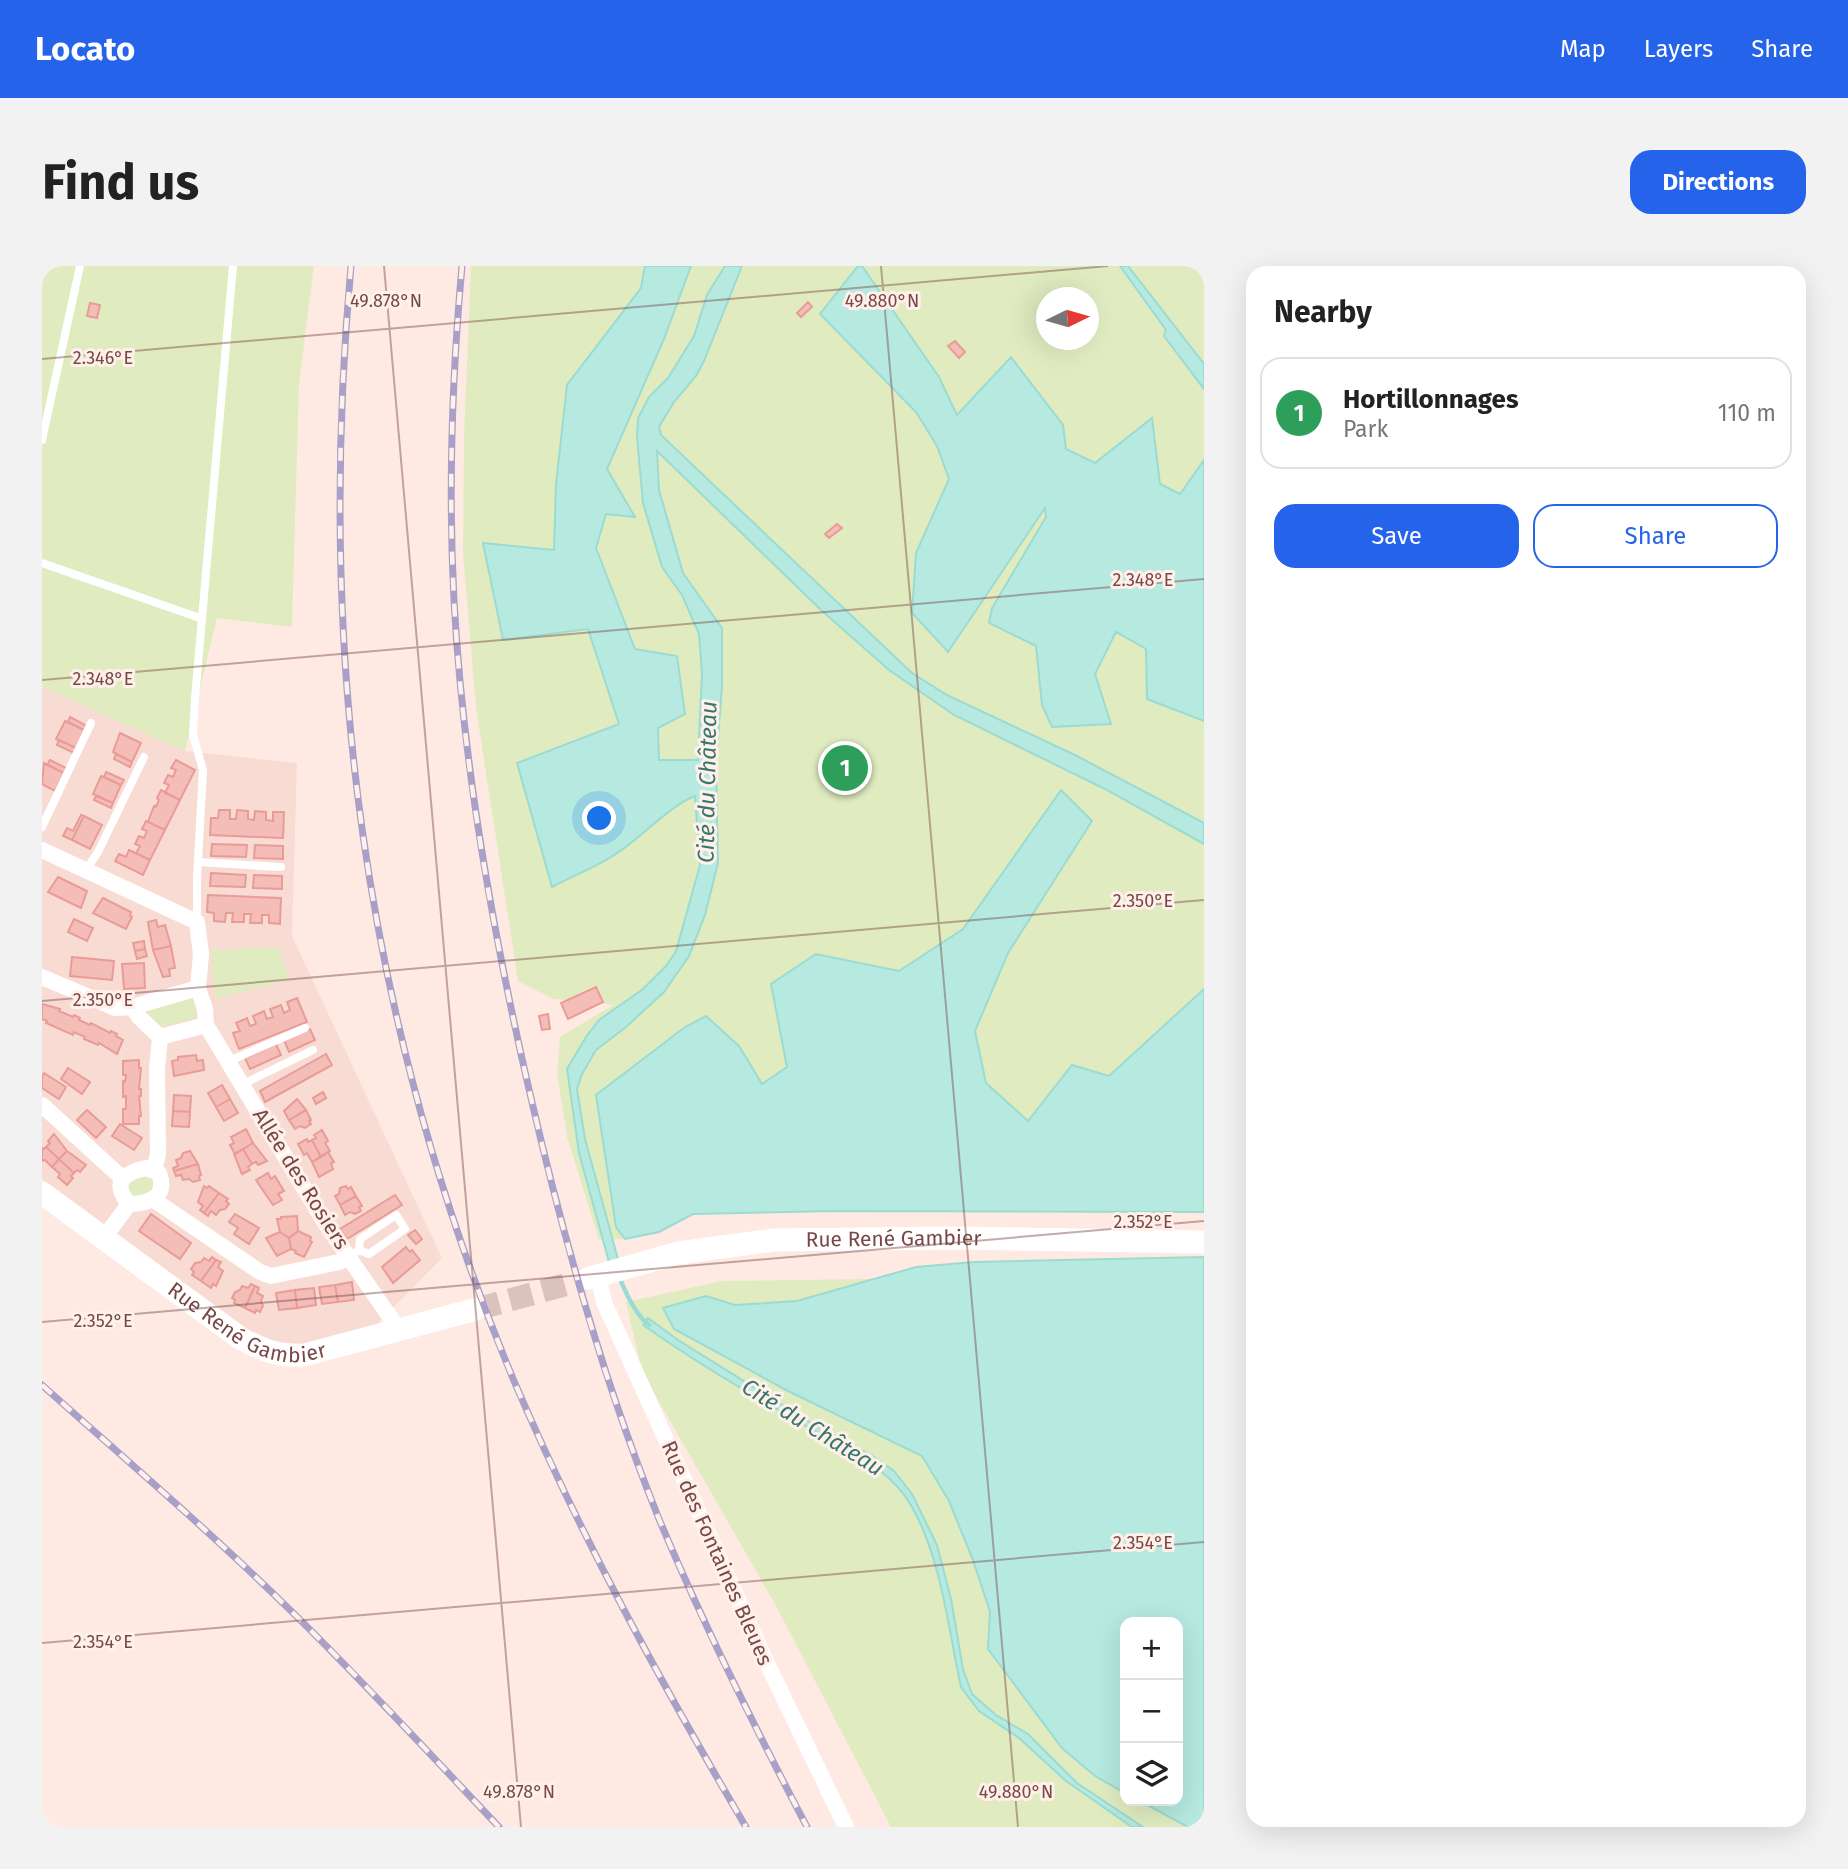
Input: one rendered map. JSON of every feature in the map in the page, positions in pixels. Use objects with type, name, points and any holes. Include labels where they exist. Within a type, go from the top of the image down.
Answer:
[{"type":"street","points":[[42,850],[197,922],[201,954],[198,988],[205,1009],[206,1026],[160,1037]]},
{"type":"street","points":[[42,977],[115,1008],[132,1007],[198,988]]},
{"type":"street","points":[[132,1007],[160,1037]]},
{"type":"street","name":"Allée des Rosiers","points":[[206,1026],[325,1223],[354,1253],[399,1330]]},
{"type":"street","points":[[154,1170],[158,1154],[157,1069],[160,1037]]},
{"type":"street","points":[[42,1105],[122,1178]]},
{"type":"street","points":[[103,1239],[129,1204],[154,1200],[162,1190],[159,1173],[146,1168],[130,1172],[122,1178],[122,1195],[129,1204]]},
{"type":"street","name":"Rue René Gambier","points":[[42,1193],[240,1338],[262,1350],[286,1356],[304,1355],[477,1309]]},
{"type":"street","points":[[154,1200],[260,1272],[271,1276],[339,1262],[354,1253]]},
{"type":"street","name":"Rue René Gambier","points":[[592,1277],[678,1253],[774,1240],[955,1238],[1204,1242]]},
{"type":"street","name":"Rue des Fontaines Bleues","points":[[592,1277],[762,1655],[846,1827]]},
{"type":"lane","points":[[42,440],[80,266]]},
{"type":"lane","points":[[197,922],[203,770],[193,735],[200,618],[233,266]]},
{"type":"lane","points":[[42,563],[200,618]]},
{"type":"lane","points":[[42,827],[91,723]]},
{"type":"lane","points":[[86,870],[98,852],[144,757]]},
{"type":"lane","points":[[198,862],[281,867]]},
{"type":"lane","points":[[229,1061],[304,1028]]},
{"type":"lane","points":[[243,1084],[313,1050]]},
{"type":"lane","points":[[396,1216],[405,1229],[369,1254],[354,1253],[359,1239],[396,1216]]},
{"type":"shaded area","points":[[42,687],[185,751],[297,763],[292,936],[442,1258],[371,1330],[297,1348],[252,1335],[186,1290],[42,1179]]},
{"type":"green space","points":[[42,266],[314,266],[299,384],[292,627],[217,618],[185,751],[42,687]]},
{"type":"green space","points":[[471,266],[1204,266],[1204,1212],[834,1211],[693,1214],[659,1232],[625,1239],[599,1240],[567,1137],[557,1074],[560,1037],[613,1005],[553,999],[518,981],[476,708],[463,554],[464,434]]},
{"type":"green space","points":[[279,947],[289,980],[216,999],[210,950]]},
{"type":"green space","points":[[194,998],[195,1019],[159,1027],[145,1010]]},
{"type":"green space","points":[[141,1176],[154,1179],[155,1186],[149,1195],[129,1198],[128,1180]]},
{"type":"green space","points":[[1204,1274],[1204,1827],[891,1827],[775,1604],[642,1372],[626,1302],[722,1281]]},
{"type":"water","points":[[645,266],[691,266],[664,339],[607,469],[635,517],[606,514],[596,548],[635,649],[677,656],[685,714],[658,728],[659,760],[698,760],[702,674],[699,634],[682,595],[662,567],[643,503],[637,437],[638,418],[649,397],[668,378],[694,336],[707,295],[725,266],[742,266],[704,361],[659,427],[661,435],[912,673],[947,695],[1075,755],[1204,823],[1204,844],[1105,789],[954,715],[889,670],[821,610],[657,451],[659,490],[683,573],[722,628],[722,687],[716,763],[718,863],[705,915],[689,956],[664,992],[596,1050],[577,1089],[585,1139],[618,1259],[609,1262],[579,1153],[567,1069],[599,1020],[643,989],[666,966],[676,951],[700,865],[695,796],[677,806],[612,856],[552,887],[517,763],[619,724],[588,629],[503,640],[483,543],[554,550],[556,484],[567,385],[641,288]]},
{"type":"water","points":[[858,266],[862,266],[939,377],[957,415],[1011,357],[1063,425],[1066,449],[1095,463],[1152,418],[1160,484],[1180,494],[1204,460],[1204,721],[1147,699],[1146,649],[1116,632],[1095,674],[1111,724],[1052,727],[1042,705],[1036,646],[989,623],[992,608],[1046,517],[1045,508],[948,652],[912,613],[916,553],[949,479],[937,446],[916,412],[820,314]]},
{"type":"water","points":[[1120,266],[1128,266],[1204,364],[1204,389],[1164,336],[1166,330]]},
{"type":"water","points":[[1061,790],[1092,821],[1008,953],[975,1031],[986,1083],[1028,1121],[1072,1065],[1109,1076],[1204,989],[1204,1212],[834,1211],[693,1214],[659,1232],[625,1239],[616,1227],[596,1095],[685,1027],[706,1016],[739,1046],[762,1084],[787,1067],[771,984],[816,954],[899,971],[963,929]]},
{"type":"water","points":[[1204,1257],[1204,1827],[1188,1827],[1149,1806],[1183,1806],[1183,1617],[1120,1617],[1120,1790],[1095,1776],[1062,1748],[988,1649],[990,1612],[973,1560],[949,1501],[922,1456],[788,1391],[674,1329],[663,1308],[706,1296],[735,1305],[797,1301],[916,1267],[974,1262]]},
{"type":"water","points":[[648,1318],[678,1340],[813,1424],[871,1455],[894,1471],[912,1494],[937,1545],[951,1599],[963,1669],[972,1694],[996,1715],[1028,1734],[1077,1783],[1143,1827],[1132,1827],[1066,1781],[1019,1738],[979,1711],[961,1687],[943,1595],[930,1550],[912,1507],[896,1485],[865,1461],[671,1344],[643,1325]]},
{"type":"building","points":[[808,302],[812,307],[801,317],[797,313]]},
{"type":"building","points":[[90,303],[100,305],[97,318],[87,316]]},
{"type":"building","points":[[955,341],[965,352],[959,358],[948,346]]},
{"type":"building","points":[[837,524],[842,528],[829,538],[825,534]]},
{"type":"building","points":[[70,717],[87,726],[84,730],[68,722]]},
{"type":"building","points":[[65,721],[84,730],[76,748],[56,739]]},
{"type":"building","points":[[120,733],[141,743],[132,762],[113,752]]},
{"type":"building","points":[[59,740],[76,748],[74,753],[57,745]]},
{"type":"building","points":[[116,754],[132,762],[130,767],[114,759]]},
{"type":"building","points":[[50,760],[66,768],[64,773],[47,765]]},
{"type":"building","points":[[176,760],[195,770],[180,800],[165,793],[169,785],[164,783],[168,775],[173,777],[176,770],[171,768]]},
{"type":"building","points":[[44,763],[64,773],[55,791],[42,784]]},
{"type":"building","points":[[106,772],[124,780],[121,785],[104,777]]},
{"type":"building","points":[[101,776],[121,785],[113,803],[93,794]]},
{"type":"building","points":[[161,790],[180,800],[165,830],[148,822]]},
{"type":"building","points":[[96,796],[113,803],[111,808],[94,800]]},
{"type":"building","points":[[219,810],[230,810],[230,819],[236,819],[237,810],[248,811],[248,819],[254,820],[255,811],[266,812],[266,820],[273,821],[273,812],[284,812],[283,838],[210,835],[211,818],[218,818]]},
{"type":"building","points":[[81,815],[84,816],[72,840],[63,836],[67,828],[73,831]]},
{"type":"building","points":[[84,816],[102,825],[90,849],[72,840]]},
{"type":"building","points":[[146,821],[165,830],[150,860],[136,853],[140,846],[135,844],[139,836],[144,838],[147,831],[142,829]]},
{"type":"building","points":[[212,844],[247,845],[246,857],[211,856]]},
{"type":"building","points":[[255,845],[283,846],[283,859],[254,858]]},
{"type":"building","points":[[129,850],[150,860],[143,875],[115,861],[119,854],[126,857]]},
{"type":"building","points":[[211,873],[246,875],[245,887],[210,886]]},
{"type":"building","points":[[254,875],[282,876],[282,889],[253,888]]},
{"type":"building","points":[[58,877],[87,891],[81,908],[48,892]]},
{"type":"building","points":[[208,895],[281,898],[280,924],[269,923],[269,915],[262,915],[262,923],[250,923],[251,914],[244,914],[244,922],[232,922],[233,913],[226,913],[225,922],[214,921],[214,913],[207,912]]},
{"type":"building","points":[[103,898],[131,912],[132,917],[126,929],[93,913]]},
{"type":"building","points":[[74,919],[93,928],[87,941],[68,932]]},
{"type":"building","points":[[156,920],[158,927],[165,925],[171,946],[153,950],[148,922]]},
{"type":"building","points":[[144,941],[145,949],[135,951],[133,943]]},
{"type":"building","points":[[171,946],[175,968],[169,969],[170,976],[163,977],[153,950]]},
{"type":"building","points":[[145,949],[147,956],[137,959],[135,951]]},
{"type":"building","points":[[72,957],[114,961],[112,980],[70,976]]},
{"type":"building","points":[[144,963],[145,988],[124,989],[122,964]]},
{"type":"building","points":[[596,987],[603,1002],[568,1019],[561,1003]]},
{"type":"building","points":[[297,998],[307,1022],[239,1049],[233,1033],[240,1031],[236,1023],[247,1018],[250,1026],[256,1024],[253,1016],[264,1011],[267,1019],[273,1017],[270,1009],[281,1005],[284,1013],[290,1010],[287,1002]]},
{"type":"building","points":[[42,1004],[117,1034],[116,1036],[123,1040],[117,1054],[74,1032],[73,1035],[46,1023],[47,1021],[42,1019]]},
{"type":"building","points":[[548,1014],[550,1029],[542,1030],[539,1016]]},
{"type":"building","points":[[310,1029],[315,1040],[289,1052],[284,1040]]},
{"type":"building","points":[[276,1044],[281,1055],[250,1069],[245,1058]]},
{"type":"building","points":[[326,1054],[332,1065],[265,1102],[260,1091]]},
{"type":"building","points":[[196,1055],[197,1061],[203,1060],[204,1070],[174,1076],[172,1061],[178,1060],[178,1057]]},
{"type":"building","points":[[139,1060],[139,1124],[123,1124],[126,1096],[123,1097],[123,1081],[125,1082],[126,1075],[123,1075],[123,1061]]},
{"type":"building","points":[[68,1068],[90,1082],[82,1094],[61,1079]]},
{"type":"building","points":[[44,1073],[66,1087],[59,1099],[42,1088]]},
{"type":"building","points":[[222,1085],[230,1099],[216,1107],[208,1093]]},
{"type":"building","points":[[323,1092],[326,1098],[316,1104],[313,1098]]},
{"type":"building","points":[[174,1095],[191,1096],[190,1112],[173,1111]]},
{"type":"building","points":[[230,1099],[238,1113],[224,1121],[216,1107]]},
{"type":"building","points":[[297,1099],[306,1110],[289,1120],[284,1111]]},
{"type":"building","points":[[87,1110],[106,1127],[96,1138],[77,1120]]},
{"type":"building","points":[[306,1110],[311,1124],[295,1129],[289,1120]]},
{"type":"building","points":[[173,1111],[190,1112],[189,1127],[172,1126]]},
{"type":"building","points":[[120,1124],[142,1138],[134,1150],[112,1136]]},
{"type":"building","points":[[246,1129],[253,1143],[235,1154],[230,1145],[234,1143],[231,1137]]},
{"type":"building","points":[[322,1130],[330,1151],[321,1157],[312,1140],[316,1138],[314,1135]]},
{"type":"building","points":[[54,1134],[67,1151],[59,1159],[46,1147]]},
{"type":"building","points":[[307,1139],[308,1142],[312,1140],[321,1157],[312,1162],[298,1144]]},
{"type":"building","points":[[253,1143],[267,1161],[258,1165],[256,1162],[252,1164],[243,1149]]},
{"type":"building","points":[[46,1147],[59,1159],[52,1167],[45,1160],[42,1161],[42,1148]]},
{"type":"building","points":[[243,1149],[252,1164],[248,1167],[250,1170],[242,1174],[234,1154]]},
{"type":"building","points":[[67,1151],[86,1165],[80,1172],[77,1170],[74,1173],[59,1159]]},
{"type":"building","points":[[190,1151],[198,1164],[174,1171],[173,1168],[178,1166],[176,1160],[181,1158],[183,1153]]},
{"type":"building","points":[[328,1152],[334,1162],[331,1163],[333,1169],[319,1177],[312,1162]]},
{"type":"building","points":[[59,1159],[74,1173],[67,1185],[52,1167]]},
{"type":"building","points":[[198,1164],[200,1180],[193,1182],[189,1179],[183,1180],[181,1175],[176,1176],[174,1171]]},
{"type":"building","points":[[268,1173],[271,1179],[275,1176],[284,1191],[278,1194],[282,1200],[273,1205],[256,1180]]},
{"type":"building","points":[[204,1186],[209,1186],[219,1193],[204,1213],[200,1210],[203,1206],[198,1202]]},
{"type":"building","points":[[346,1186],[348,1189],[351,1187],[356,1196],[340,1205],[335,1196],[339,1194],[340,1188]]},
{"type":"building","points":[[219,1193],[228,1199],[226,1201],[229,1204],[216,1215],[211,1211],[208,1216],[204,1213]]},
{"type":"building","points":[[395,1195],[402,1205],[347,1239],[340,1229]]},
{"type":"building","points":[[356,1196],[362,1206],[359,1207],[361,1211],[345,1215],[340,1205]]},
{"type":"building","points":[[151,1214],[191,1243],[180,1259],[139,1231]]},
{"type":"building","points":[[235,1214],[259,1228],[249,1244],[234,1234],[238,1228],[229,1222]]},
{"type":"building","points":[[297,1216],[298,1231],[289,1238],[280,1232],[277,1219]]},
{"type":"building","points":[[415,1230],[422,1239],[416,1244],[408,1235]]},
{"type":"building","points":[[298,1231],[311,1237],[312,1242],[304,1257],[291,1249],[289,1238]]},
{"type":"building","points":[[280,1232],[289,1238],[291,1249],[277,1256],[266,1238]]},
{"type":"building","points":[[406,1247],[420,1260],[393,1283],[382,1267]]},
{"type":"building","points":[[212,1257],[216,1260],[201,1281],[192,1275],[194,1272],[191,1269],[195,1263],[204,1258],[209,1261]]},
{"type":"building","points":[[216,1260],[221,1262],[218,1267],[223,1271],[216,1286],[213,1284],[211,1288],[201,1281]]},
{"type":"building","points":[[352,1282],[354,1300],[338,1302],[335,1285]]},
{"type":"building","points":[[251,1284],[255,1286],[245,1308],[234,1303],[232,1298],[235,1292],[242,1286],[248,1288]]},
{"type":"building","points":[[335,1285],[338,1302],[322,1304],[319,1287]]},
{"type":"building","points":[[255,1286],[259,1288],[257,1293],[263,1296],[263,1306],[260,1312],[256,1310],[255,1313],[245,1308]]},
{"type":"building","points":[[314,1288],[316,1305],[297,1308],[295,1290]]},
{"type":"building","points":[[295,1290],[297,1308],[279,1310],[276,1293]]},
{"type":"waterway","name":"Cité du Château","points":[[619,1277],[635,1309],[649,1325]]},
{"type":"tunnel","points":[[477,1309],[586,1279]]},
{"type":"railway","points":[[351,266],[342,410],[340,553],[347,694],[363,834],[387,972],[420,1109],[462,1246],[539,1438],[623,1608],[746,1827]]},
{"type":"railway","points":[[462,266],[453,391],[451,474],[452,558],[458,663],[472,788],[492,913],[517,1037],[544,1152],[587,1311],[639,1468],[711,1636],[807,1827]]},
{"type":"railway","points":[[42,1385],[196,1521],[286,1606],[499,1827]]},
{"type":"place","name":"Hortillonnages","points":[[845,768]]}]
